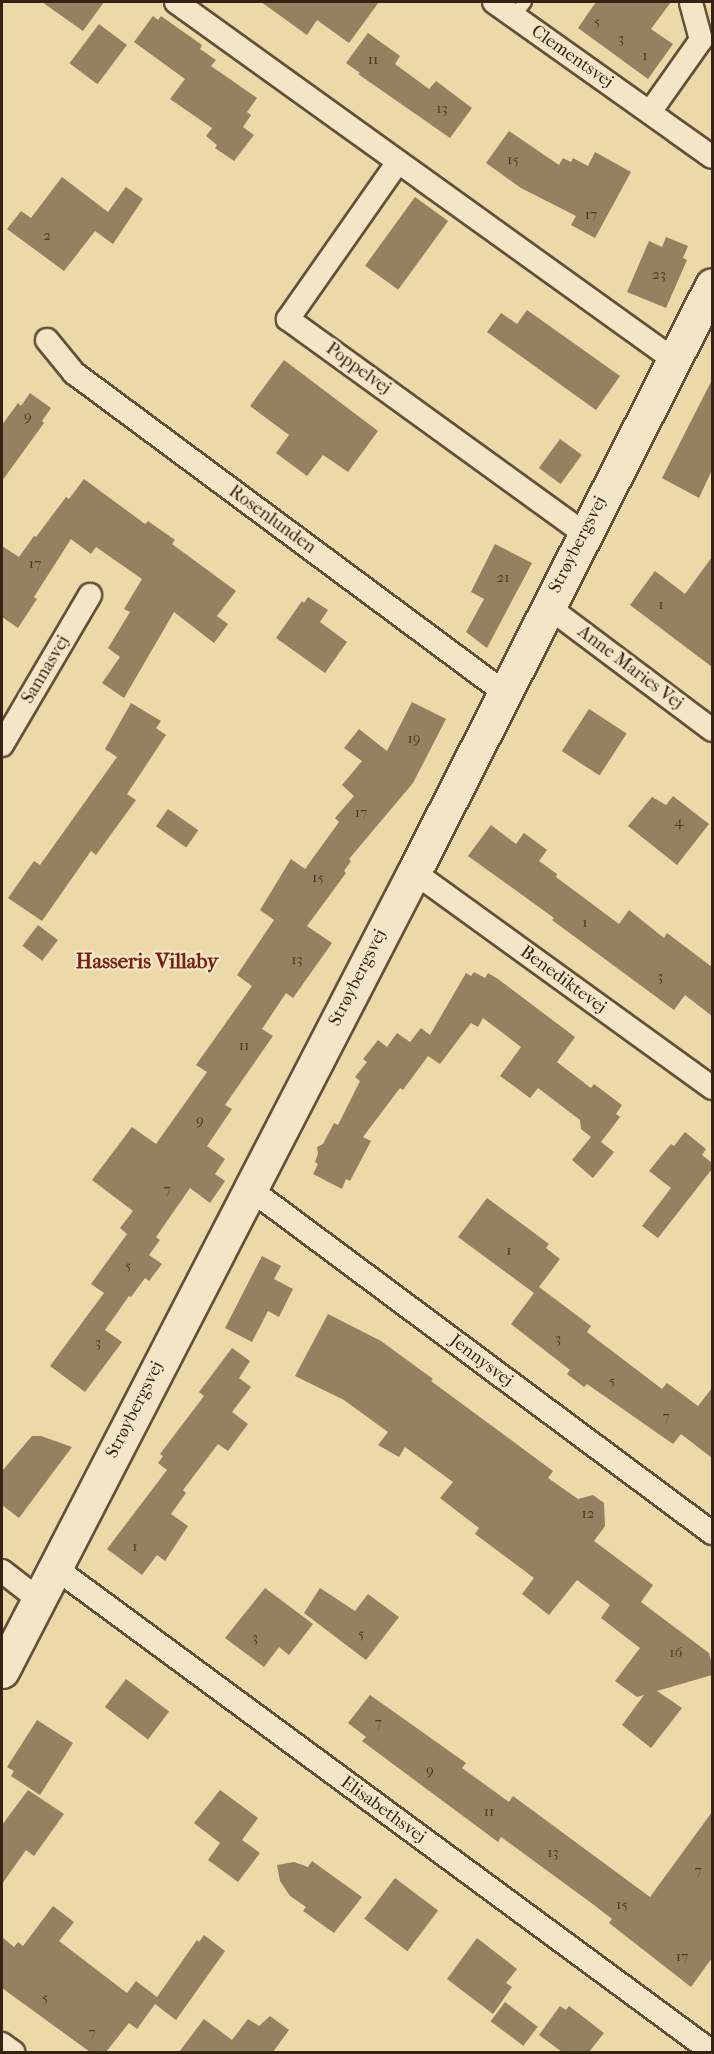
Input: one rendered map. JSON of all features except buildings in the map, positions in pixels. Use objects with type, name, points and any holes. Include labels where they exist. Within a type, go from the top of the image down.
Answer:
[{"type":"street","points":[[176,2],[674,360]]},
{"type":"street","name":"Clementsvej","points":[[494,2],[520,9],[650,112],[712,157]]},
{"type":"street","points":[[650,112],[701,40],[691,2]]},
{"type":"street","name":"Poppelvej","points":[[398,162],[288,319],[584,532]]},
{"type":"street","name":"Strøybergsvej","points":[[2,1671],[414,872],[584,532],[674,360],[708,305]]},
{"type":"street","name":"Rosenlunden","points":[[47,340],[74,373],[505,693]]},
{"type":"street","name":"Sannasvej","points":[[2,745],[90,595]]},
{"type":"street","name":"Anne Maries Vej","points":[[547,606],[712,730]]},
{"type":"street","name":"Benediktevej","points":[[414,872],[712,1088]]},
{"type":"street","name":"Jennysvej","points":[[250,1189],[712,1533]]},
{"type":"street","name":"Elisabethsvej","points":[[54,1567],[712,2052]]},
{"type":"street","points":[[2,1571],[38,1599]]},
{"type":"street","points":[[2,2044],[13,2052]]},
{"type":"district","name":"Hasseris Villaby","points":[[147,961]]}]
